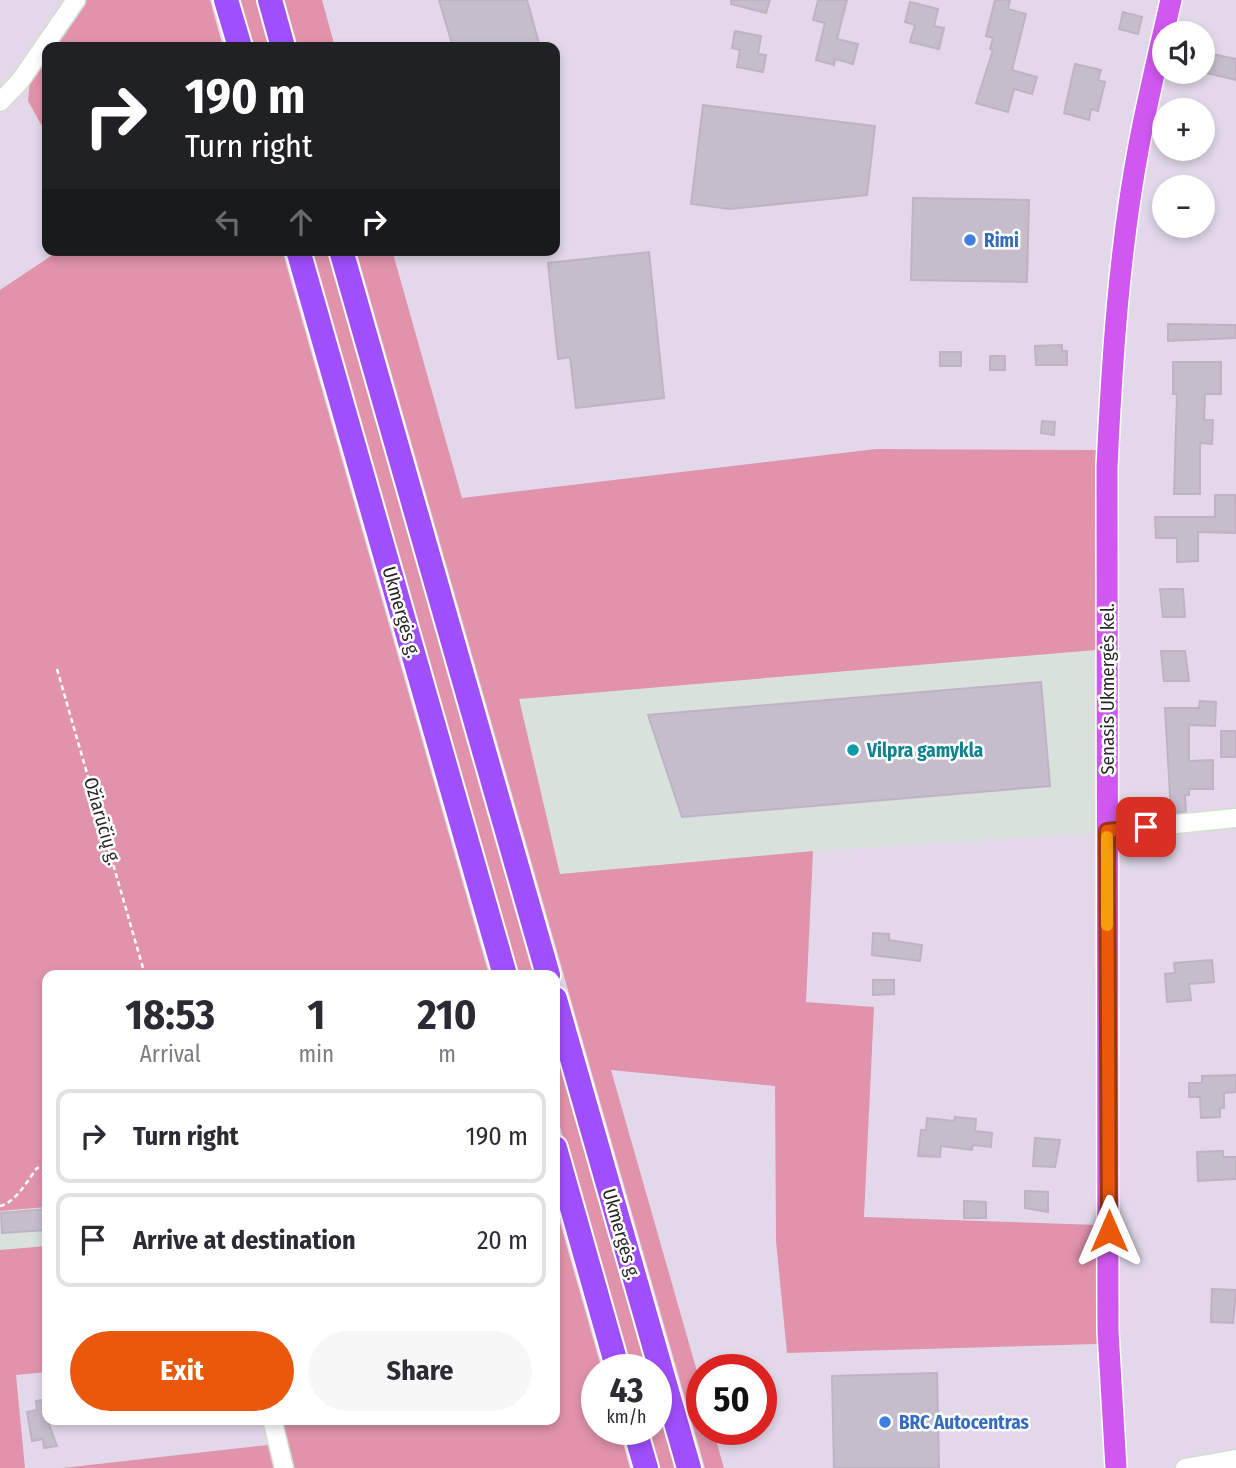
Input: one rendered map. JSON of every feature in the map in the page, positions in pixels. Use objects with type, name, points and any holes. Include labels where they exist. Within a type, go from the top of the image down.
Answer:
[{"type":"highway","points":[[226,0],[239,42]]},
{"type":"highway","points":[[270,0],[282,42]]},
{"type":"highway","name":"Ukmergės g.","points":[[300,256],[504,970]]},
{"type":"highway","points":[[343,256],[547,970]]},
{"type":"highway","name":"Ukmergės g.","points":[[560,1016],[689,1468]]},
{"type":"highway","points":[[560,1166],[613,1354]]},
{"type":"highway","points":[[639,1445],[646,1468]]},
{"type":"main road","name":"Senasis Ukmergės kel.","points":[[1116,1468],[1108,1331],[1107,481],[1111,381],[1130,202],[1139,145],[1171,0]]},
{"type":"street","points":[[47,42],[76,0]]},
{"type":"street","points":[[0,102],[20,81],[42,49]]},
{"type":"street","points":[[1107,831],[1236,818]]},
{"type":"street","points":[[273,1425],[284,1468]]},
{"type":"street","points":[[1185,1468],[1236,1460]]},
{"type":"path","name":"Ožiarūčių g.","points":[[57,669],[144,970]]},
{"type":"path","points":[[0,1206],[19,1192],[37,1168],[42,1168]]},
{"type":"shaded area","points":[[71,0],[210,0],[222,42],[42,42],[42,126],[28,101],[33,46]]},
{"type":"shaded area","points":[[237,0],[257,0],[269,42],[249,42]]},
{"type":"shaded area","points":[[284,0],[322,0],[334,42],[297,42]]},
{"type":"shaded area","points":[[51,256],[284,256],[488,970],[42,970],[42,1207],[0,1211],[0,290]]},
{"type":"shaded area","points":[[310,256],[330,256],[536,970],[516,970]]},
{"type":"shaded area","points":[[358,256],[394,256],[462,498],[876,449],[1096,450],[1096,650],[519,699],[560,874],[813,851],[806,1002],[874,1007],[864,1217],[1098,1225],[1098,1344],[787,1353],[776,1241],[775,1086],[611,1070],[692,1354],[686,1354],[686,1402]]},
{"type":"shaded area","points":[[1096,650],[1097,833],[813,851],[560,874],[519,699]]},
{"type":"shaded area","points":[[560,1052],[646,1354],[625,1354],[560,1126]]},
{"type":"shaded area","points":[[42,1207],[42,1246],[0,1250],[0,1211]]},
{"type":"shaded area","points":[[560,1223],[597,1354],[581,1354],[581,1445],[623,1445],[630,1468],[63,1468],[268,1445],[263,1425],[560,1425]]},
{"type":"shaded area","points":[[42,1246],[42,1372],[16,1375],[25,1468],[0,1468],[0,1250]]},
{"type":"shaded area","points":[[672,1444],[679,1468],[658,1468],[651,1445]]},
{"type":"shaded area","points":[[698,1445],[717,1445],[724,1468],[705,1468]]},
{"type":"building","points":[[439,0],[527,0],[539,42],[452,42]]},
{"type":"building","points":[[731,0],[770,0],[766,13],[731,4]]},
{"type":"building","points":[[818,0],[847,0],[837,39],[858,44],[853,64],[835,59],[834,65],[816,60],[825,23],[813,20]]},
{"type":"building","points":[[995,0],[1010,0],[1008,9],[1026,14],[1012,70],[1037,77],[1032,94],[1014,89],[1008,112],[976,103],[993,50],[990,49],[993,38],[986,36]]},
{"type":"building","points":[[910,2],[938,9],[934,26],[944,28],[939,49],[910,42],[915,25],[905,22]]},
{"type":"building","points":[[1123,12],[1142,17],[1138,34],[1119,29]]},
{"type":"building","points":[[735,31],[761,36],[758,54],[766,55],[763,72],[737,67],[740,50],[732,48]]},
{"type":"building","points":[[1215,55],[1236,59],[1236,80],[1215,75]]},
{"type":"building","points":[[1075,64],[1101,70],[1098,80],[1105,82],[1098,111],[1091,109],[1089,120],[1064,113]]},
{"type":"building","points":[[703,105],[875,126],[867,195],[730,209],[691,204]]},
{"type":"building","name":"Rimi","points":[[913,198],[1029,200],[1027,282],[911,280]]},
{"type":"building","points":[[649,252],[664,398],[576,408],[570,357],[558,359],[548,263]]},
{"type":"building","points":[[1168,324],[1235,325],[1236,338],[1168,341]]},
{"type":"building","points":[[1062,345],[1062,351],[1067,351],[1067,365],[1036,365],[1035,346]]},
{"type":"building","points":[[940,352],[961,352],[961,366],[940,366]]},
{"type":"building","points":[[990,356],[1005,356],[1005,370],[990,370]]},
{"type":"building","points":[[1173,362],[1221,362],[1221,394],[1205,394],[1204,420],[1213,420],[1212,444],[1200,443],[1200,494],[1174,494],[1177,394],[1173,394]]},
{"type":"building","points":[[1042,421],[1055,422],[1054,435],[1041,433]]},
{"type":"building","points":[[1215,495],[1235,495],[1236,533],[1198,532],[1198,561],[1177,562],[1177,538],[1156,538],[1155,517],[1215,517]]},
{"type":"building","points":[[1160,589],[1183,589],[1185,617],[1163,617]]},
{"type":"building","points":[[1161,651],[1185,651],[1189,681],[1164,681]]},
{"type":"building","name":"Vilpra gamykla","points":[[1041,682],[1050,786],[682,817],[648,715]]},
{"type":"building","points":[[1200,701],[1216,702],[1215,726],[1189,725],[1189,761],[1213,760],[1213,789],[1189,789],[1189,795],[1185,795],[1186,812],[1171,813],[1165,708],[1199,708]]},
{"type":"building","points":[[1221,731],[1236,731],[1236,757],[1221,757]]},
{"type":"building","points":[[873,933],[889,934],[889,940],[922,945],[920,961],[872,955]]},
{"type":"building","points":[[1212,960],[1214,982],[1189,984],[1191,1000],[1167,1002],[1165,974],[1175,973],[1174,963]]},
{"type":"building","points":[[873,980],[894,980],[894,994],[873,995]]},
{"type":"building","points":[[1236,1075],[1236,1092],[1224,1093],[1224,1108],[1220,1108],[1220,1117],[1201,1118],[1200,1097],[1189,1097],[1189,1083],[1202,1083],[1202,1076]]},
{"type":"building","points":[[955,1117],[976,1119],[975,1131],[992,1133],[991,1147],[973,1145],[972,1150],[941,1146],[940,1157],[918,1156],[921,1130],[926,1130],[927,1118],[954,1121]]},
{"type":"building","points":[[1035,1138],[1060,1140],[1055,1167],[1033,1166]]},
{"type":"building","points":[[1223,1151],[1223,1157],[1236,1157],[1236,1179],[1198,1181],[1197,1152]]},
{"type":"building","points":[[1025,1191],[1048,1192],[1048,1212],[1025,1208]]},
{"type":"building","points":[[964,1201],[986,1202],[986,1218],[964,1218]]},
{"type":"building","points":[[42,1209],[42,1230],[2,1233],[1,1213]]},
{"type":"building","points":[[1212,1289],[1236,1290],[1233,1323],[1211,1322]]},
{"type":"building","name":"BRC Autocentras","points":[[937,1373],[939,1468],[834,1468],[832,1376]]},
{"type":"building","points":[[42,1400],[42,1425],[49,1425],[57,1446],[44,1448],[43,1439],[32,1441],[27,1412],[37,1410],[36,1401]]},
{"type":"slow traffic","points":[[1107,837],[1107,925]]},
{"type":"place","name":"Rimi","points":[[970,240]]},
{"type":"place","name":"Vilpra gamykla","points":[[853,750]]},
{"type":"place","name":"BRC Autocentras","points":[[885,1422]]},
{"type":"route","points":[[1109,1231],[1107,831],[1146,827]]}]
